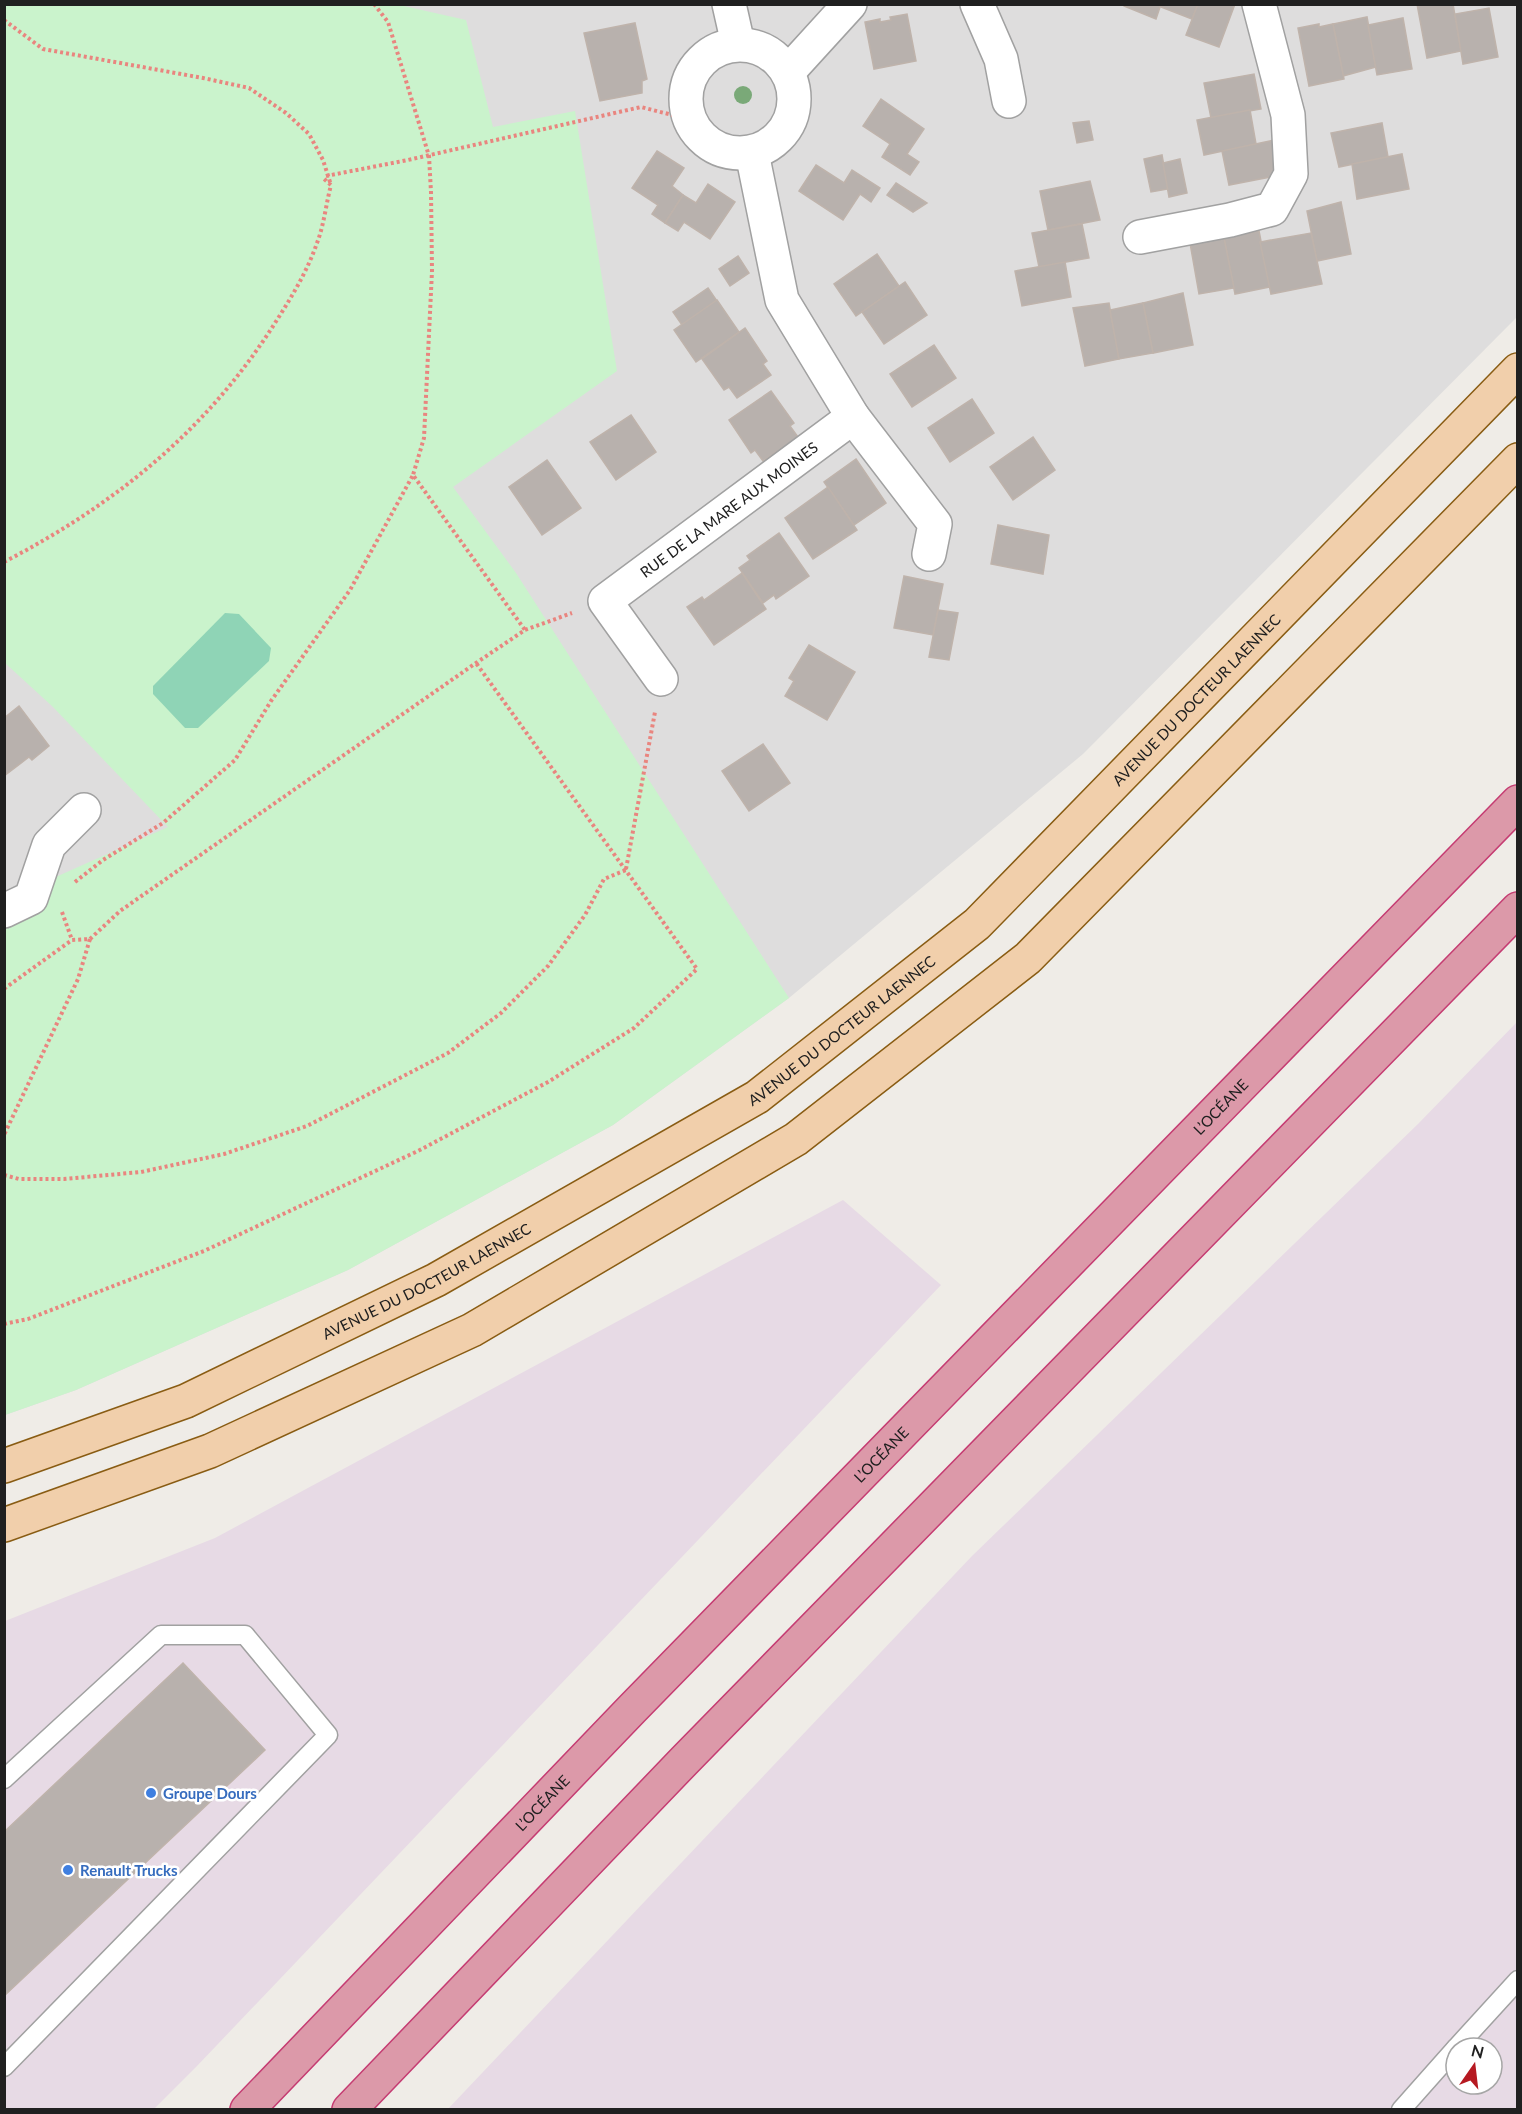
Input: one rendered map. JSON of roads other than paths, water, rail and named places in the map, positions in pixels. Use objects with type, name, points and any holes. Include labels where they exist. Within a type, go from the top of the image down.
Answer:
[{"type":"highway","name":"L’OCÉANE","points":[[247,2109],[665,1675],[1518,802]]},
{"type":"highway","points":[[349,2109],[693,1752],[1518,909]]},
{"type":"main road","name":"AVENUE DU DOCTEUR LAENNEC","points":[[4,1466],[186,1401],[436,1280],[757,1097],[977,924],[1518,370]]},
{"type":"main road","points":[[4,1525],[210,1451],[472,1330],[796,1139],[1028,958],[1518,460]]},
{"type":"street","points":[[729,4],[738,44]]},
{"type":"street","points":[[788,72],[850,4]]},
{"type":"street","points":[[976,4],[1001,59],[1009,101]]},
{"type":"street","points":[[1140,237],[1230,220],[1272,209],[1291,174],[1288,115],[1262,5]]},
{"type":"street","points":[[738,44],[757,47],[773,56],[788,72],[794,90],[793,113],[785,131],[772,144],[752,153],[733,154],[713,147],[698,135],[688,119],[684,100],[688,81],[694,68],[708,54],[726,46],[738,44]]},
{"type":"street","points":[[752,153],[782,300],[853,417],[935,524],[929,554]]},
{"type":"street","name":"RUE DE LA MARE AUX MOINES","points":[[661,679],[605,601],[853,417]]},
{"type":"street","points":[[4,911],[31,898],[49,845],[84,810]]},
{"type":"lane","points":[[4,1779],[161,1635],[245,1635],[328,1735],[4,2067]]},
{"type":"lane","points":[[1467,2036],[1518,1980]]},
{"type":"lane","points":[[1401,2109],[1444,2061]]},
{"type":"place","name":"Groupe Dours","points":[[151,1793]]},
{"type":"place","name":"Renault Trucks","points":[[68,1870]]}]
